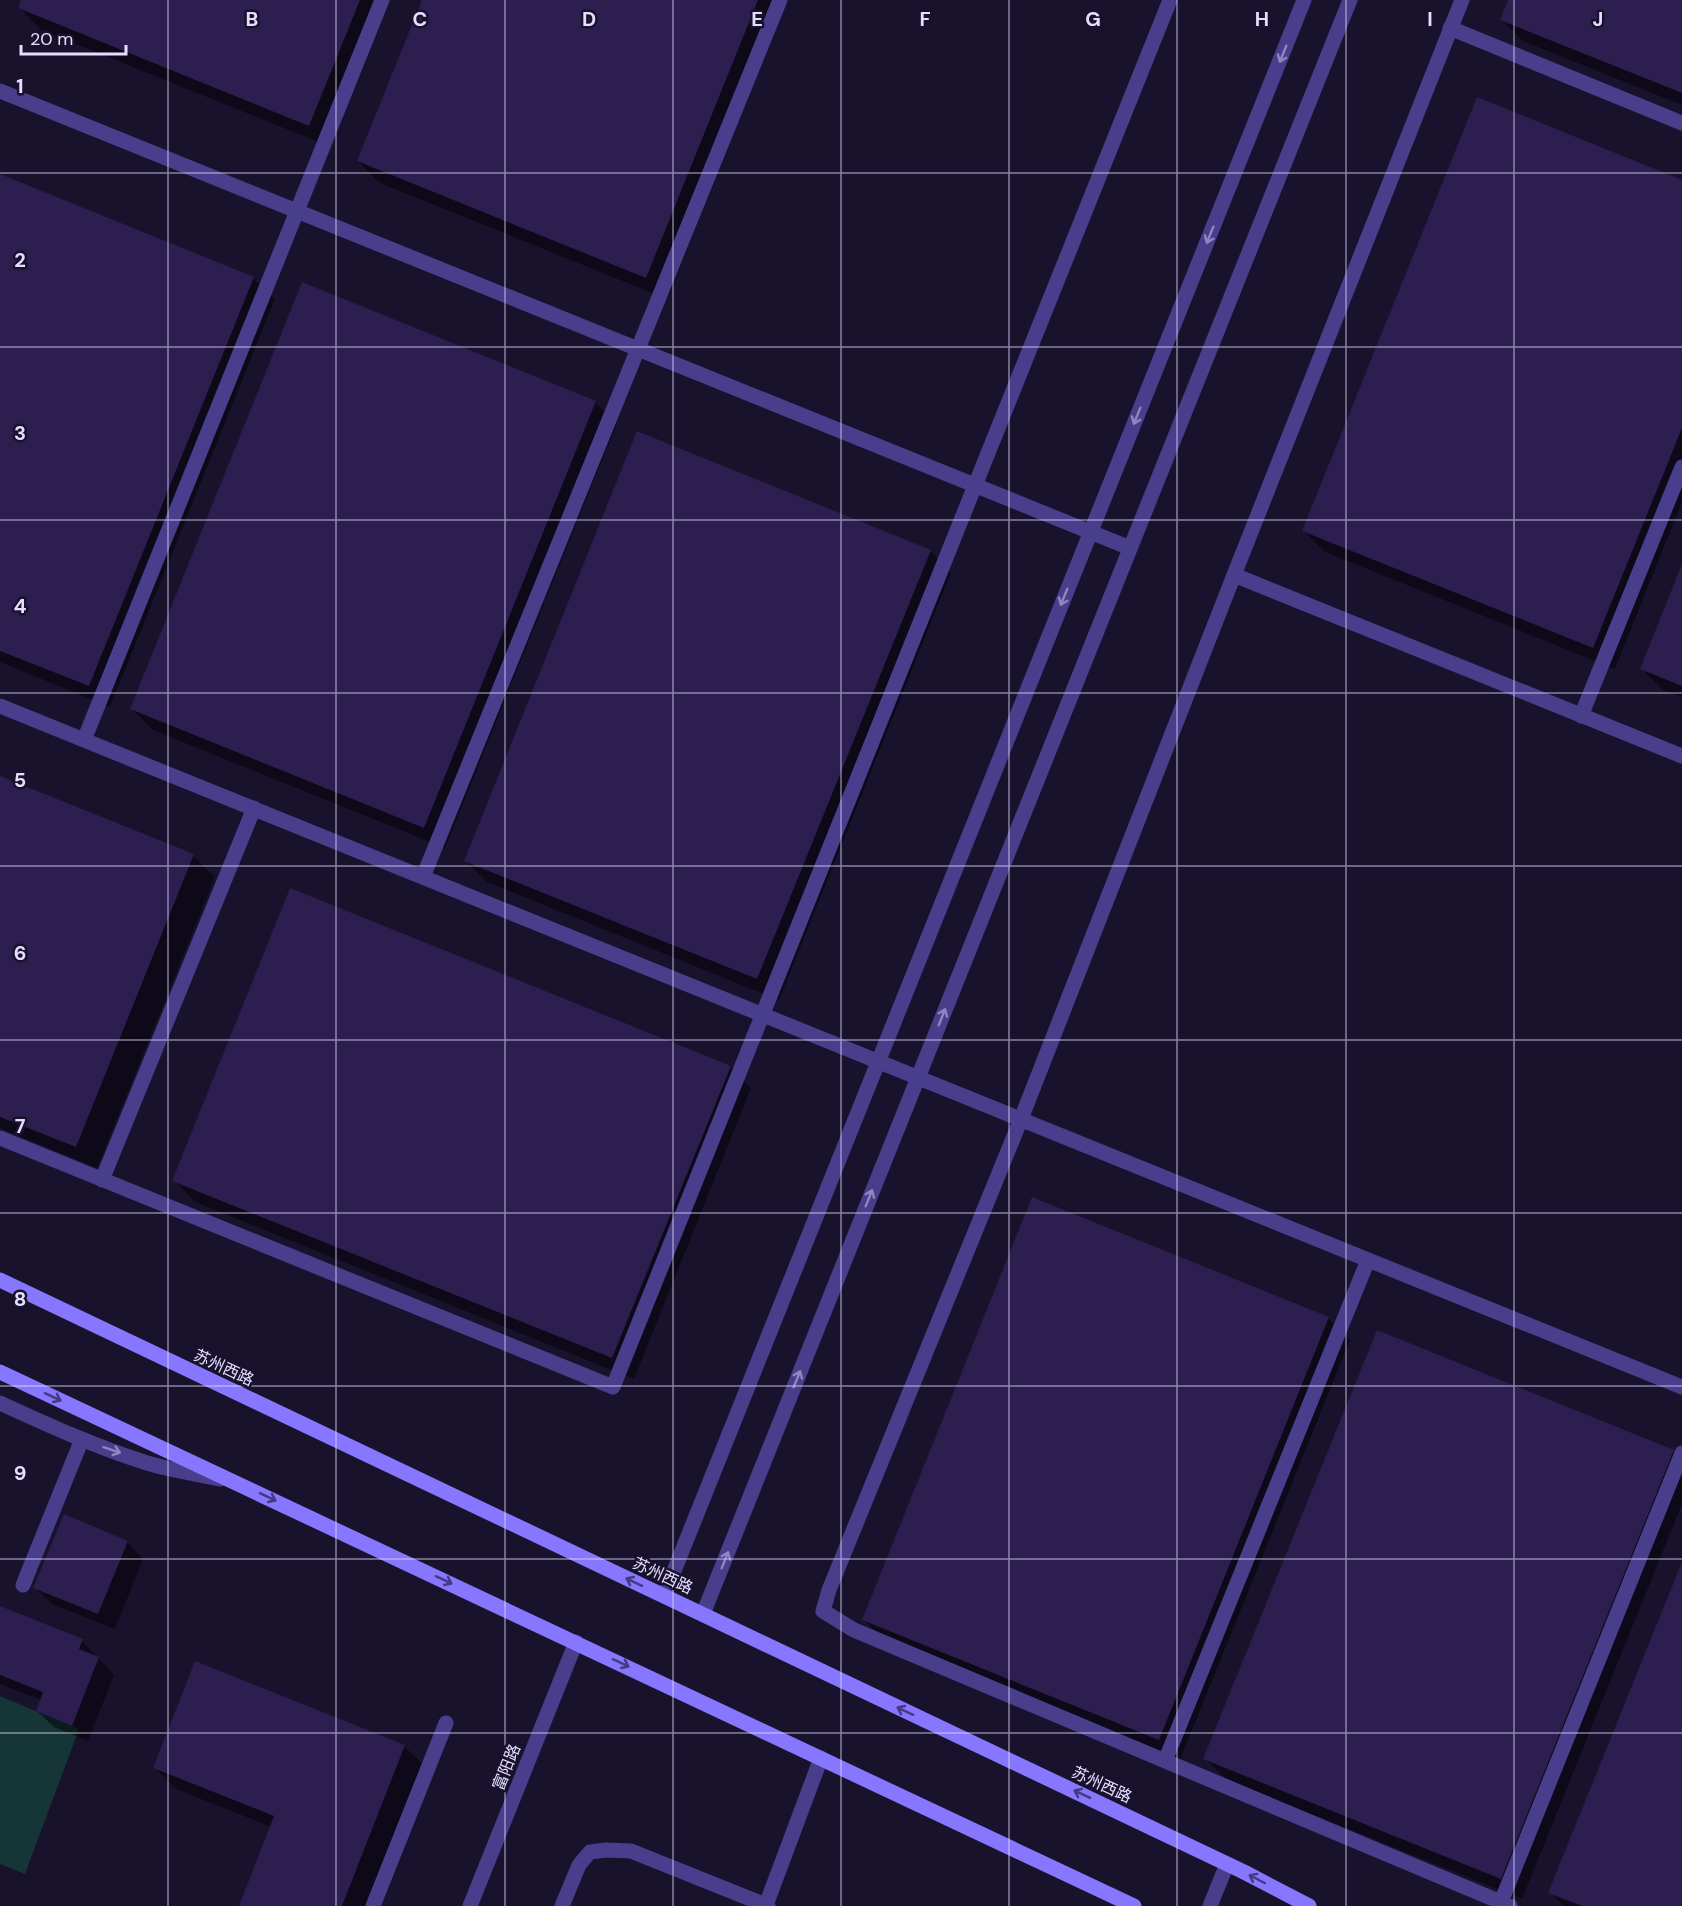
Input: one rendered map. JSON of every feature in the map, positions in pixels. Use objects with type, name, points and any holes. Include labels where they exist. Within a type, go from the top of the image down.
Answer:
[{"type":"main road","name":"苏州西路","points":[[0,1280],[1227,1863],[1309,1906]]},
{"type":"main road","points":[[0,1372],[1134,1906]]},
{"type":"street","points":[[84,740],[381,0]]},
{"type":"street","points":[[423,877],[780,0]]},
{"type":"street","points":[[0,1138],[613,1387],[1170,0]]},
{"type":"street","points":[[664,1596],[1304,0]]},
{"type":"street","points":[[703,1614],[1350,0]]},
{"type":"street","points":[[1462,0],[1022,1119],[829,1590],[823,1611],[854,1630],[1506,1904],[1682,1453]]},
{"type":"street","points":[[1450,28],[1682,123]]},
{"type":"street","points":[[0,91],[1130,548]]},
{"type":"street","points":[[1581,716],[1682,467]]},
{"type":"street","points":[[1234,575],[1682,756]]},
{"type":"street","points":[[0,706],[1682,1387]]},
{"type":"street","points":[[102,1180],[254,808]]},
{"type":"street","points":[[1165,1761],[1368,1260]]},
{"type":"street","points":[[0,1403],[82,1439],[149,1463],[238,1484]]},
{"type":"street","points":[[23,1585],[82,1439]]},
{"type":"street","name":"富阳路","points":[[470,1906],[576,1642]]},
{"type":"street","points":[[373,1906],[446,1723]]},
{"type":"street","points":[[562,1906],[579,1865],[590,1852],[606,1850],[631,1851],[767,1906],[821,1758]]},
{"type":"street","points":[[1210,1906],[1227,1863]]},
{"type":"green space","points":[[0,1696],[79,1729],[25,1874],[0,1864]]},
{"type":"building","points":[[21,0],[360,0],[309,126],[18,8]]},
{"type":"building","points":[[422,0],[758,0],[646,278],[357,161]]},
{"type":"building","points":[[1508,0],[1682,0],[1682,93],[1500,20]]},
{"type":"building","points":[[1477,97],[1682,180],[1682,428],[1593,648],[1302,531]]},
{"type":"building","points":[[0,174],[254,277],[89,686],[0,651]]},
{"type":"building","points":[[302,282],[596,401],[424,828],[130,709]]},
{"type":"building","points":[[637,431],[931,550],[757,979],[464,861]]},
{"type":"building","points":[[1682,564],[1682,686],[1640,669]]},
{"type":"building","points":[[0,776],[194,854],[76,1147],[0,1117]]},
{"type":"building","points":[[290,888],[731,1066],[612,1358],[172,1181]]},
{"type":"building","points":[[1032,1197],[1329,1317],[1159,1740],[862,1620]]},
{"type":"building","points":[[1377,1330],[1674,1450],[1501,1879],[1203,1759]]},
{"type":"building","points":[[64,1514],[128,1541],[98,1614],[33,1588]]},
{"type":"building","points":[[1682,1562],[1682,1906],[1582,1906],[1548,1893]]},
{"type":"building","points":[[0,1606],[83,1639],[79,1649],[99,1657],[72,1726],[36,1711],[43,1692],[0,1675]]},
{"type":"building","points":[[195,1661],[405,1745],[342,1906],[239,1906],[274,1816],[153,1768]]}]
